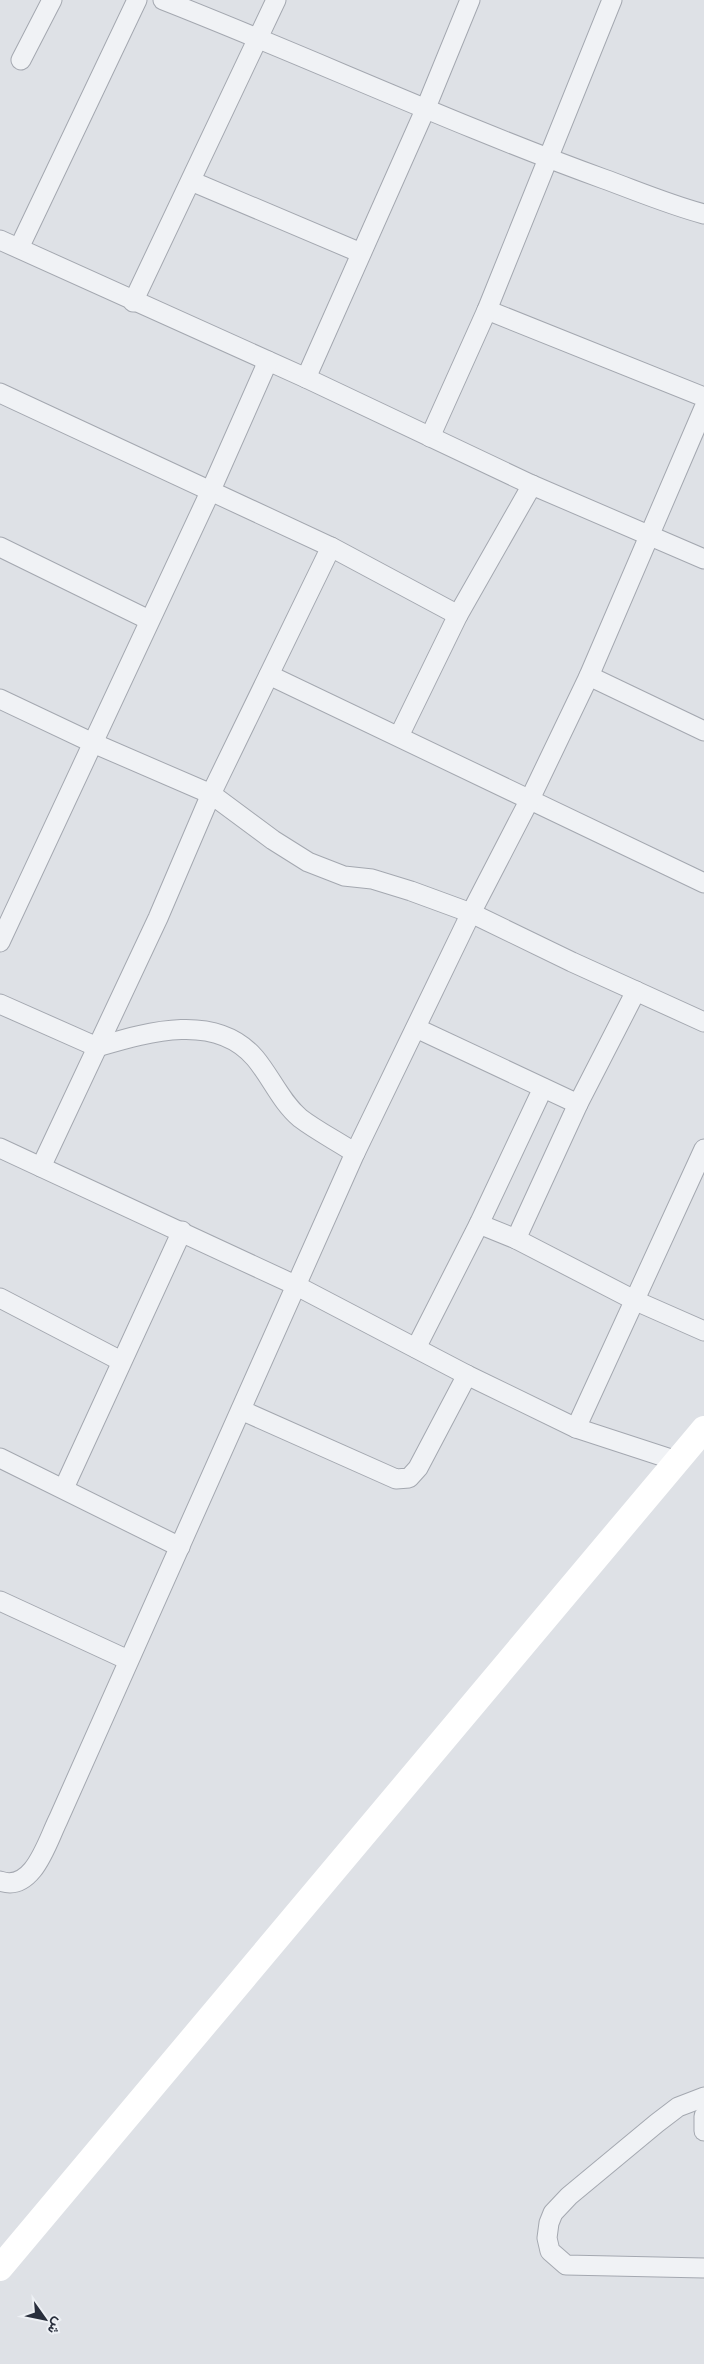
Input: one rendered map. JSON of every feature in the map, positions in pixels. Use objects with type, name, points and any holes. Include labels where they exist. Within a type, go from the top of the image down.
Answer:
[{"type":"main road","points":[[0,2268],[704,1429]]},
{"type":"street","points":[[21,60],[52,0]]},
{"type":"street","points":[[19,248],[137,0]]},
{"type":"street","points":[[163,0],[258,37],[425,110],[549,159],[704,214]]},
{"type":"street","points":[[133,302],[276,0]]},
{"type":"street","points":[[306,378],[425,110],[470,0]]},
{"type":"street","points":[[430,437],[487,310],[612,0]]},
{"type":"street","points":[[191,181],[361,253]]},
{"type":"street","points":[[0,240],[133,302],[306,378],[532,485],[704,559]]},
{"type":"street","points":[[487,310],[704,397]]},
{"type":"street","points":[[0,942],[211,490],[268,361]]},
{"type":"street","points":[[0,393],[332,547],[458,615]]},
{"type":"street","points":[[0,1881],[15,1883],[26,1877],[34,1868],[180,1547],[355,1153],[471,913],[530,799],[589,676],[704,408]]},
{"type":"street","points":[[399,736],[458,615],[532,485]]},
{"type":"street","points":[[0,547],[149,620]]},
{"type":"street","points":[[41,1167],[158,918],[211,794],[332,547]]},
{"type":"street","points":[[269,675],[704,883]]},
{"type":"street","points":[[589,676],[704,731]]},
{"type":"street","points":[[0,699],[93,743],[211,794],[273,840],[308,862],[344,876],[372,879],[411,890],[471,913],[704,1022]]},
{"type":"street","points":[[516,1239],[578,1104],[636,991]]},
{"type":"street","points":[[0,1004],[97,1047],[146,1032],[172,1029],[202,1031],[221,1036],[240,1046],[254,1057],[273,1086],[300,1117],[355,1153]]},
{"type":"street","points":[[416,1028],[578,1104]]},
{"type":"street","points":[[416,1348],[479,1224],[543,1088]]},
{"type":"street","points":[[0,1148],[182,1230],[295,1285],[467,1375],[576,1428],[677,1461]]},
{"type":"street","points":[[576,1428],[636,1301],[704,1149]]},
{"type":"street","points":[[479,1224],[516,1239],[636,1301],[704,1331]]},
{"type":"street","points":[[64,1488],[182,1230]]},
{"type":"street","points":[[0,1298],[121,1361]]},
{"type":"street","points":[[241,1410],[396,1479],[409,1478],[418,1468],[467,1375]]},
{"type":"street","points":[[0,1458],[180,1547]]},
{"type":"street","points":[[2,1608],[128,1660]]},
{"type":"street","points":[[704,2097],[678,2107],[569,2196],[554,2213],[549,2223],[547,2238],[550,2250],[566,2265],[704,2268]]},
{"type":"street","points":[[704,2116],[704,2131]]}]
